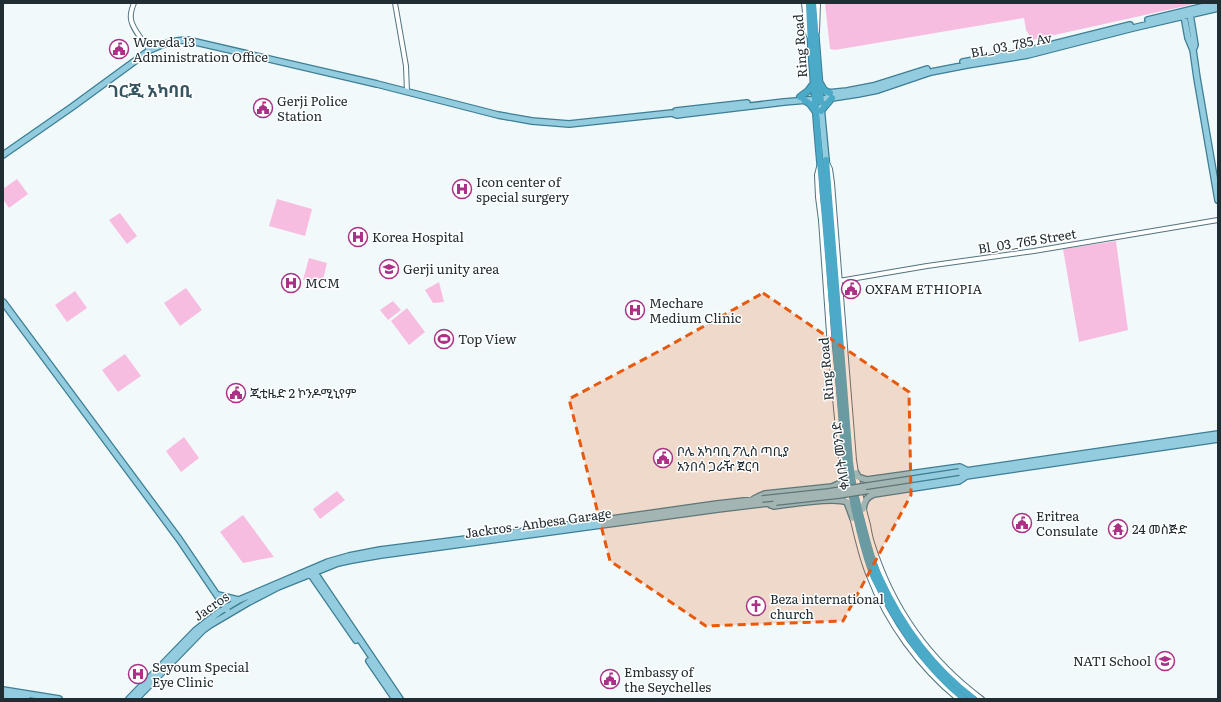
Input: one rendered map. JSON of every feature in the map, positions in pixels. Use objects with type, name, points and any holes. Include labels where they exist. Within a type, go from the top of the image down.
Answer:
[{"type":"highway","name":"Ring Road","points":[[809,3],[823,162],[845,465],[849,486],[867,559],[874,578],[899,625],[939,676],[964,699]]},
{"type":"highway","name":"Ring Road","points":[[813,3],[813,39]]},
{"type":"highway","points":[[816,83],[831,96],[818,111],[802,98],[816,83]]},
{"type":"highway","name":"ቀለበት መንገድ","points":[[823,162],[850,460],[854,487],[869,545],[879,578],[897,613],[919,645],[938,667],[974,699]]},
{"type":"main road","points":[[1206,8],[1218,3]]},
{"type":"main road","name":"BL_03_785 Av","points":[[3,155],[150,50],[162,44],[176,40],[187,40],[498,115],[569,124],[672,113],[677,115],[802,98],[818,98],[878,90],[930,72],[967,64],[1028,55],[1119,31],[1184,16],[1206,8]]},
{"type":"main road","name":"BL_03_785 Av","points":[[831,96],[874,86],[926,70],[965,61],[1034,49],[1206,8]]},
{"type":"main road","points":[[1206,8],[1218,8]]},
{"type":"main road","points":[[1190,14],[1195,45],[1193,50]]},
{"type":"main road","points":[[1184,16],[1188,38],[1193,50],[1206,138],[1218,200]]},
{"type":"main road","points":[[3,302],[163,518],[230,614]]},
{"type":"main road","points":[[628,519],[717,504],[752,500],[776,502],[838,495],[966,473],[1218,434]]},
{"type":"main road","points":[[863,509],[865,501],[874,494],[959,481],[966,473],[1218,439]]},
{"type":"main road","points":[[856,473],[858,477],[867,480],[960,468],[966,473]]},
{"type":"main road","points":[[764,501],[960,474]]},
{"type":"main road","points":[[752,500],[765,494],[832,487],[841,483],[843,479]]},
{"type":"main road","points":[[764,501],[774,506],[831,499],[843,500],[847,502],[853,518]]},
{"type":"main road","name":"Jackros - Anbesa Garage","points":[[311,571],[362,558],[628,519],[764,501]]},
{"type":"main road","name":"Jacros","points":[[136,699],[210,625],[270,591],[328,562],[361,553],[408,546],[628,519]]},
{"type":"main road","points":[[311,571],[395,699]]},
{"type":"main road","points":[[311,571],[400,699]]},
{"type":"main road","name":"Jacros","points":[[129,699],[195,631],[226,608],[238,600],[311,571]]},
{"type":"main road","points":[[218,595],[238,600]]},
{"type":"main road","points":[[3,690],[59,699]]},
{"type":"main road","points":[[3,695],[27,699]]},
{"type":"street","points":[[134,3],[131,12],[131,21],[137,33],[150,50]]},
{"type":"street","points":[[395,3],[406,66],[407,92]]},
{"type":"street","points":[[804,3],[807,31],[813,39],[818,30],[818,3]]},
{"type":"street","points":[[958,699],[938,682],[911,650],[884,609],[869,576],[860,549],[843,479],[830,347],[817,175],[818,168],[823,162],[831,174],[856,473],[871,541],[883,573],[906,618],[922,642],[961,683],[982,699]]},
{"type":"street","name":"Bl_03_765 Street","points":[[840,281],[927,266],[1034,251],[1218,220]]},
{"type":"highlighted area","points":[[763,293],[909,392],[911,495],[843,621],[706,626],[610,561],[569,399],[665,348]]},
{"type":"shaded area","points":[[825,3],[1199,3],[1032,40],[1026,30],[1024,18],[835,50],[830,49]]},
{"type":"shaded area","points":[[17,179],[28,194],[9,208],[3,199],[3,189]]},
{"type":"shaded area","points":[[277,199],[312,209],[305,236],[269,226]]},
{"type":"shaded area","points":[[120,213],[137,236],[127,244],[109,220]]},
{"type":"shaded area","points":[[1116,241],[1128,330],[1079,342],[1063,249]]},
{"type":"shaded area","points":[[309,258],[327,263],[322,284],[303,280]]},
{"type":"shaded area","points":[[439,282],[444,302],[433,303],[425,290]]},
{"type":"shaded area","points":[[186,288],[202,310],[180,326],[164,303]]},
{"type":"shaded area","points":[[75,291],[87,308],[67,322],[55,305]]},
{"type":"shaded area","points":[[393,301],[401,310],[388,320],[380,310]]},
{"type":"shaded area","points":[[407,308],[425,332],[409,345],[391,321]]},
{"type":"shaded area","points":[[125,354],[141,376],[118,392],[102,370]]},
{"type":"shaded area","points":[[184,437],[199,458],[181,472],[166,451]]},
{"type":"shaded area","points":[[337,491],[345,500],[320,519],[313,509]]},
{"type":"shaded area","points":[[243,515],[274,557],[243,563],[220,532]]},
{"type":"place","name":"Wereda 13 Administration Office","points":[[119,49]]},
{"type":"place","name":"Gerji Police Station","points":[[263,108]]},
{"type":"place","name":"Icon center of special surgery","points":[[462,189]]},
{"type":"place","name":"Korea Hospital","points":[[358,237]]},
{"type":"place","name":"Gerji unity area","points":[[389,269]]},
{"type":"place","name":"MCM","points":[[291,283]]},
{"type":"place","name":"OXFAM ETHIOPIA","points":[[851,289]]},
{"type":"place","name":"Mechare Medium Clinic","points":[[635,310]]},
{"type":"place","name":"Top View","points":[[444,339]]},
{"type":"place","name":"ጂቲዜድ 2 ኮንዶሚኒየም","points":[[236,393]]},
{"type":"place","name":"ቦሌ አካባቢ ፖሊስ ጣቢያ አንበሳ ጋራዥ ጀርባ","points":[[663,458]]},
{"type":"place","name":"Eritrea Consulate","points":[[1022,523]]},
{"type":"place","name":"24 መስጅድ","points":[[1118,529]]},
{"type":"place","name":"Beza international church","points":[[756,606]]},
{"type":"place","name":"NATI School","points":[[1165,661]]},
{"type":"place","name":"Seyoum Special Eye Clinic","points":[[138,674]]},
{"type":"place","name":"Embassy of the Seychelles","points":[[610,679]]},
{"type":"district","name":"ገርጂ አካባቢ","points":[[150,91]]}]
